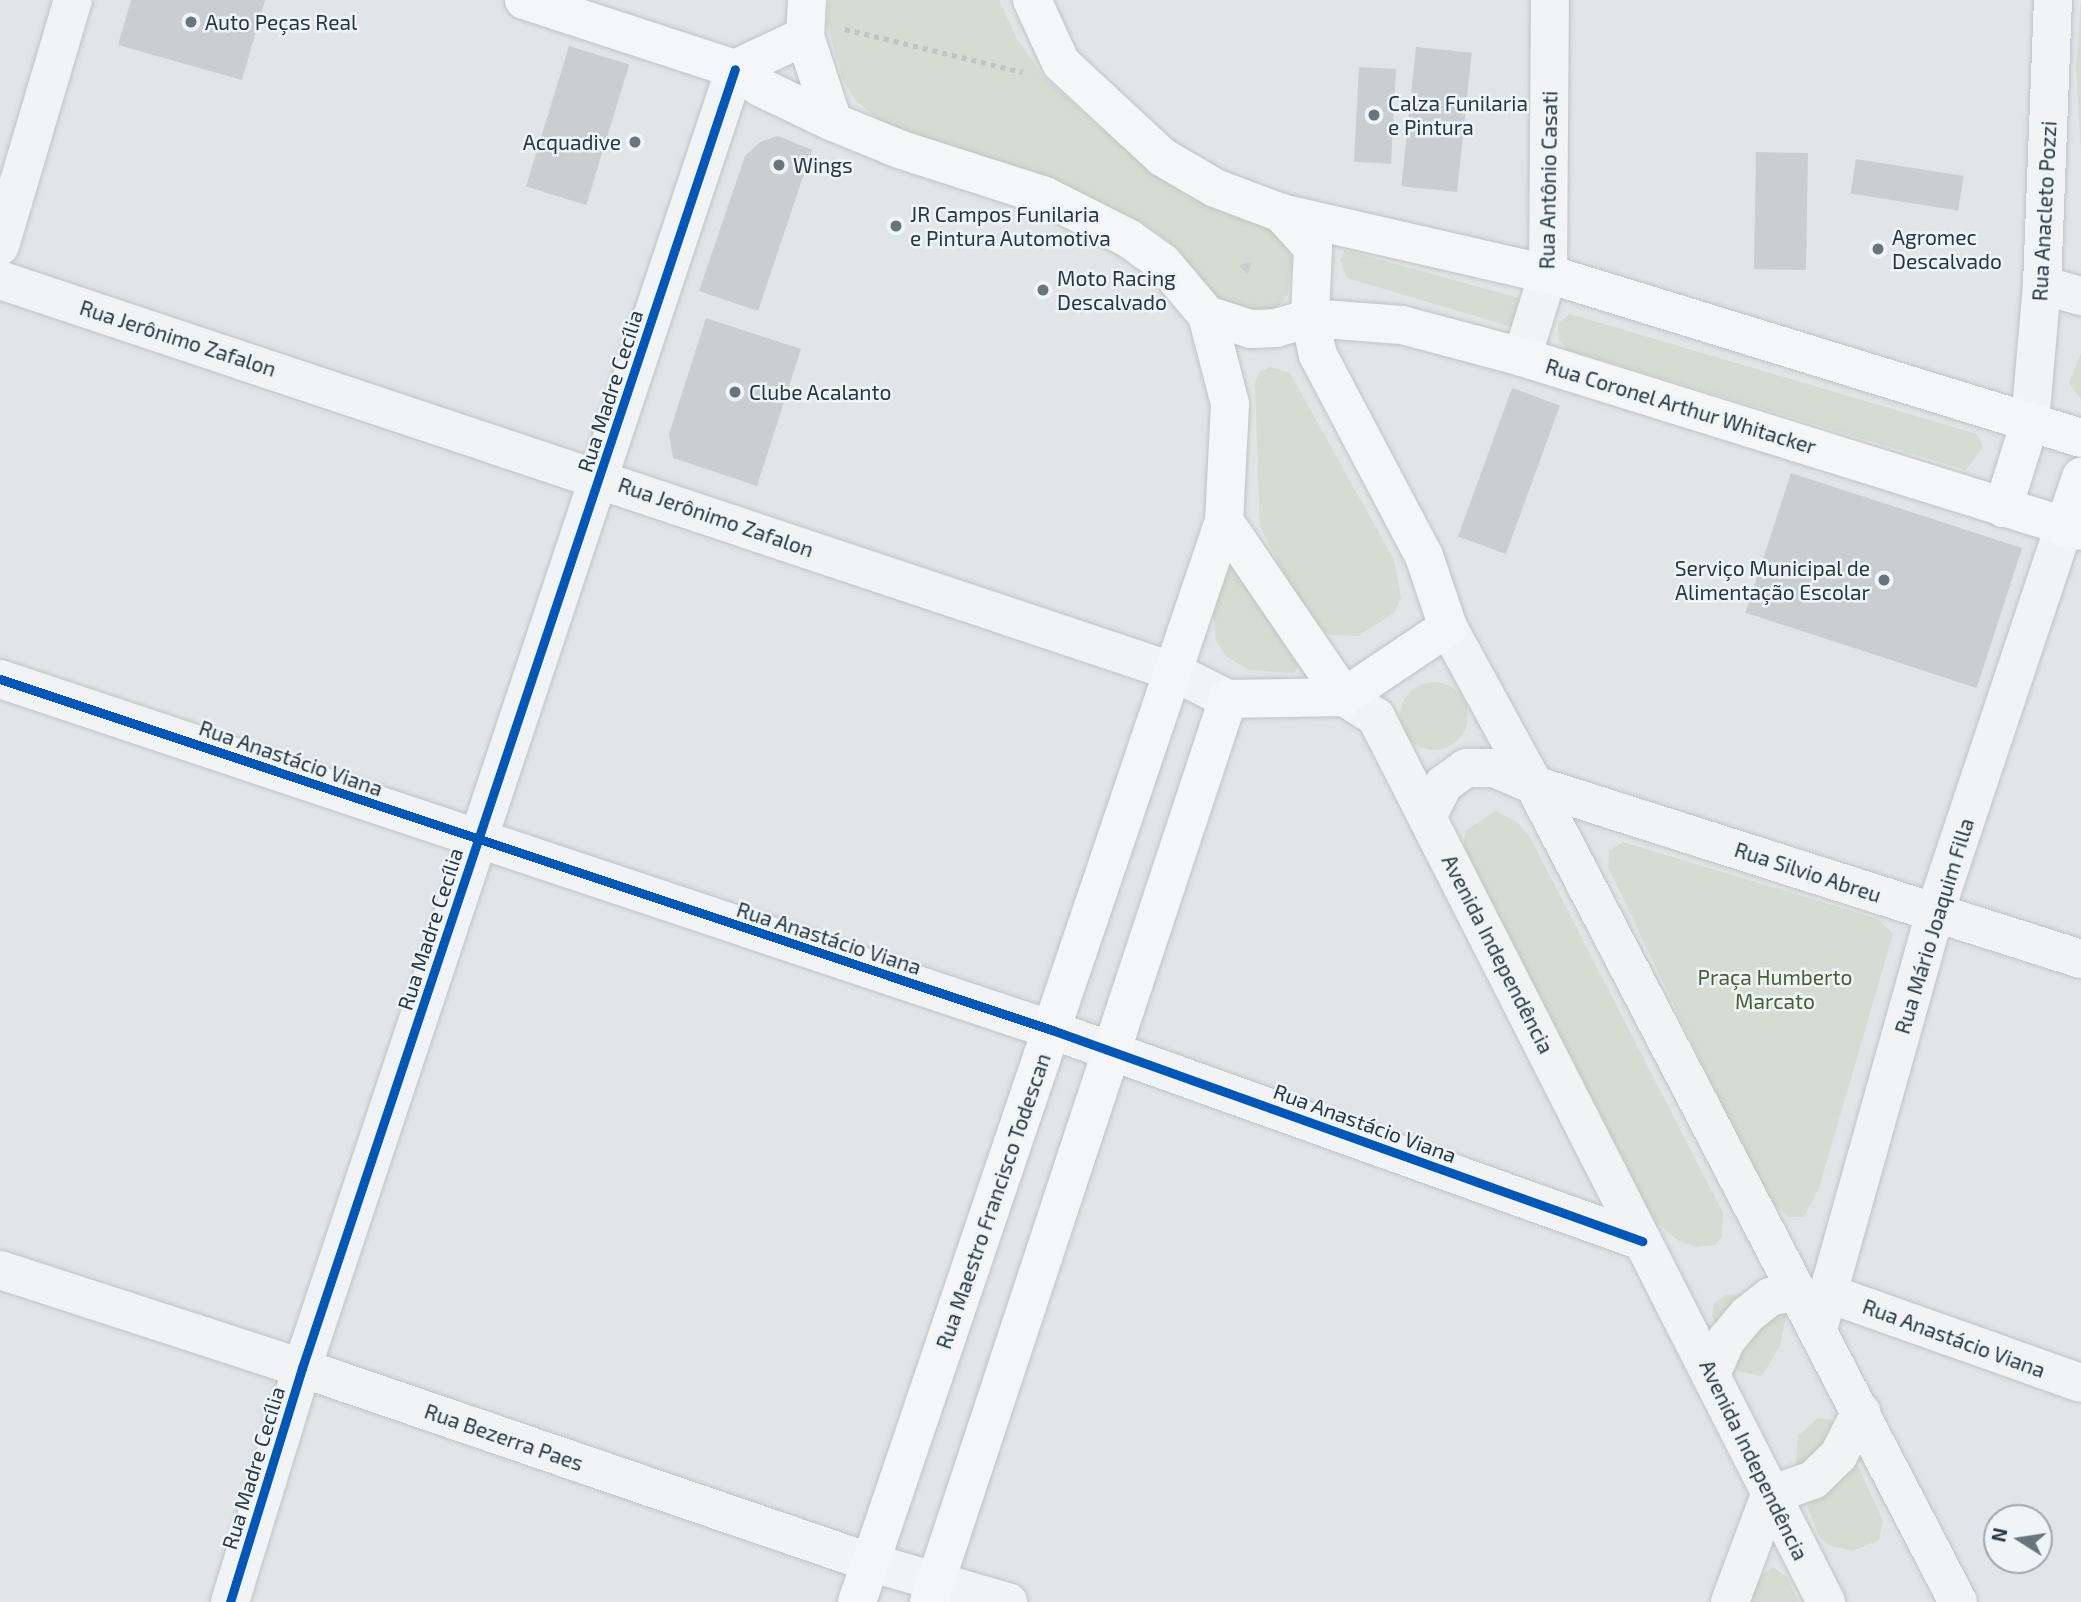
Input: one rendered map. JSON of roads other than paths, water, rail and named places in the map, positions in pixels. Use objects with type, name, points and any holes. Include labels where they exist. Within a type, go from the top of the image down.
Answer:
[{"type":"main road","points":[[524,0],[735,69],[760,88],[833,122],[902,150],[1045,195],[1128,238],[1163,263],[1207,315],[1230,404],[1224,521]]},
{"type":"main road","points":[[1032,0],[1061,63],[1162,157],[1215,188],[1281,213],[1548,274],[2081,438]]},
{"type":"main road","points":[[735,69],[818,21],[833,122]]},
{"type":"main road","points":[[932,1590],[1228,699],[1344,697],[1448,627],[1424,556],[1318,355],[1293,323],[1313,248],[1281,213]]},
{"type":"main road","name":"Rua Coronel Arthur Whitacker","points":[[1207,315],[1251,329],[1293,323],[1402,325],[1522,356],[2073,529]]},
{"type":"main road","points":[[2003,508],[2030,422]]},
{"type":"main road","points":[[2073,529],[2081,477]]},
{"type":"main road","name":"Rua Maestro Francisco Todescan","points":[[857,1602],[1224,521]]},
{"type":"main road","name":"Avenida Independência","points":[[1224,521],[1344,697]]},
{"type":"street","points":[[0,246],[73,0]]},
{"type":"street","name":"Rua Antônio Casati","points":[[1522,356],[1548,274],[1550,0]]},
{"type":"street","name":"Rua Anacleto Pozzi","points":[[2030,422],[2042,285],[2053,0]]},
{"type":"street","name":"Rua Madre Cecília","points":[[230,1602],[302,1368],[735,69]]},
{"type":"street","name":"Rua Jerônimo Zafalon","points":[[0,279],[1172,671],[1228,699]]},
{"type":"street","points":[[2042,285],[2081,296]]},
{"type":"street","name":"Rua Mário Joaquim Filla","points":[[1811,1292],[1935,912],[2073,529]]},
{"type":"street","points":[[1448,627],[1811,1292],[1818,1329],[1958,1602]]},
{"type":"street","name":"Rua Anastácio Viana","points":[[0,679],[1052,1030],[1642,1241]]},
{"type":"street","name":"Avenida Independência","points":[[1344,697],[1376,717],[1642,1241],[1712,1372],[1770,1495],[1826,1602]]},
{"type":"street","name":"Rua Silvio Abreu","points":[[1428,816],[1444,784],[1466,768],[1494,768],[1534,785],[2081,959]]},
{"type":"street","name":"Rua Bezerra Paes","points":[[0,1270],[302,1368],[869,1562],[932,1590],[1008,1602]]},
{"type":"street","points":[[1712,1372],[1727,1339],[1747,1315],[1770,1297],[1811,1292]]},
{"type":"street","name":"Rua Anastácio Viana","points":[[1811,1292],[2081,1383]]},
{"type":"street","points":[[1730,1602],[1770,1495],[1813,1480],[1838,1456],[1861,1412]]},
{"type":"place","name":"Auto Peças Real","points":[[191,22]]},
{"type":"place","name":"Calza Funilaria e Pintura","points":[[1374,115]]},
{"type":"place","name":"Acquadive","points":[[635,142]]},
{"type":"place","name":"Wings","points":[[779,165]]},
{"type":"place","name":"JR Campos Funilaria e Pintura Automotiva","points":[[896,226]]},
{"type":"place","name":"Agromec Descalvado","points":[[1878,249]]},
{"type":"place","name":"Moto Racing Descalvado","points":[[1043,290]]},
{"type":"place","name":"Clube Acalanto","points":[[735,392]]},
{"type":"place","name":"Serviço Municipal de Alimentação Escolar","points":[[1884,580]]},
{"type":"park label","name":"Praça Humberto Marcato","points":[[1775,989]]}]
